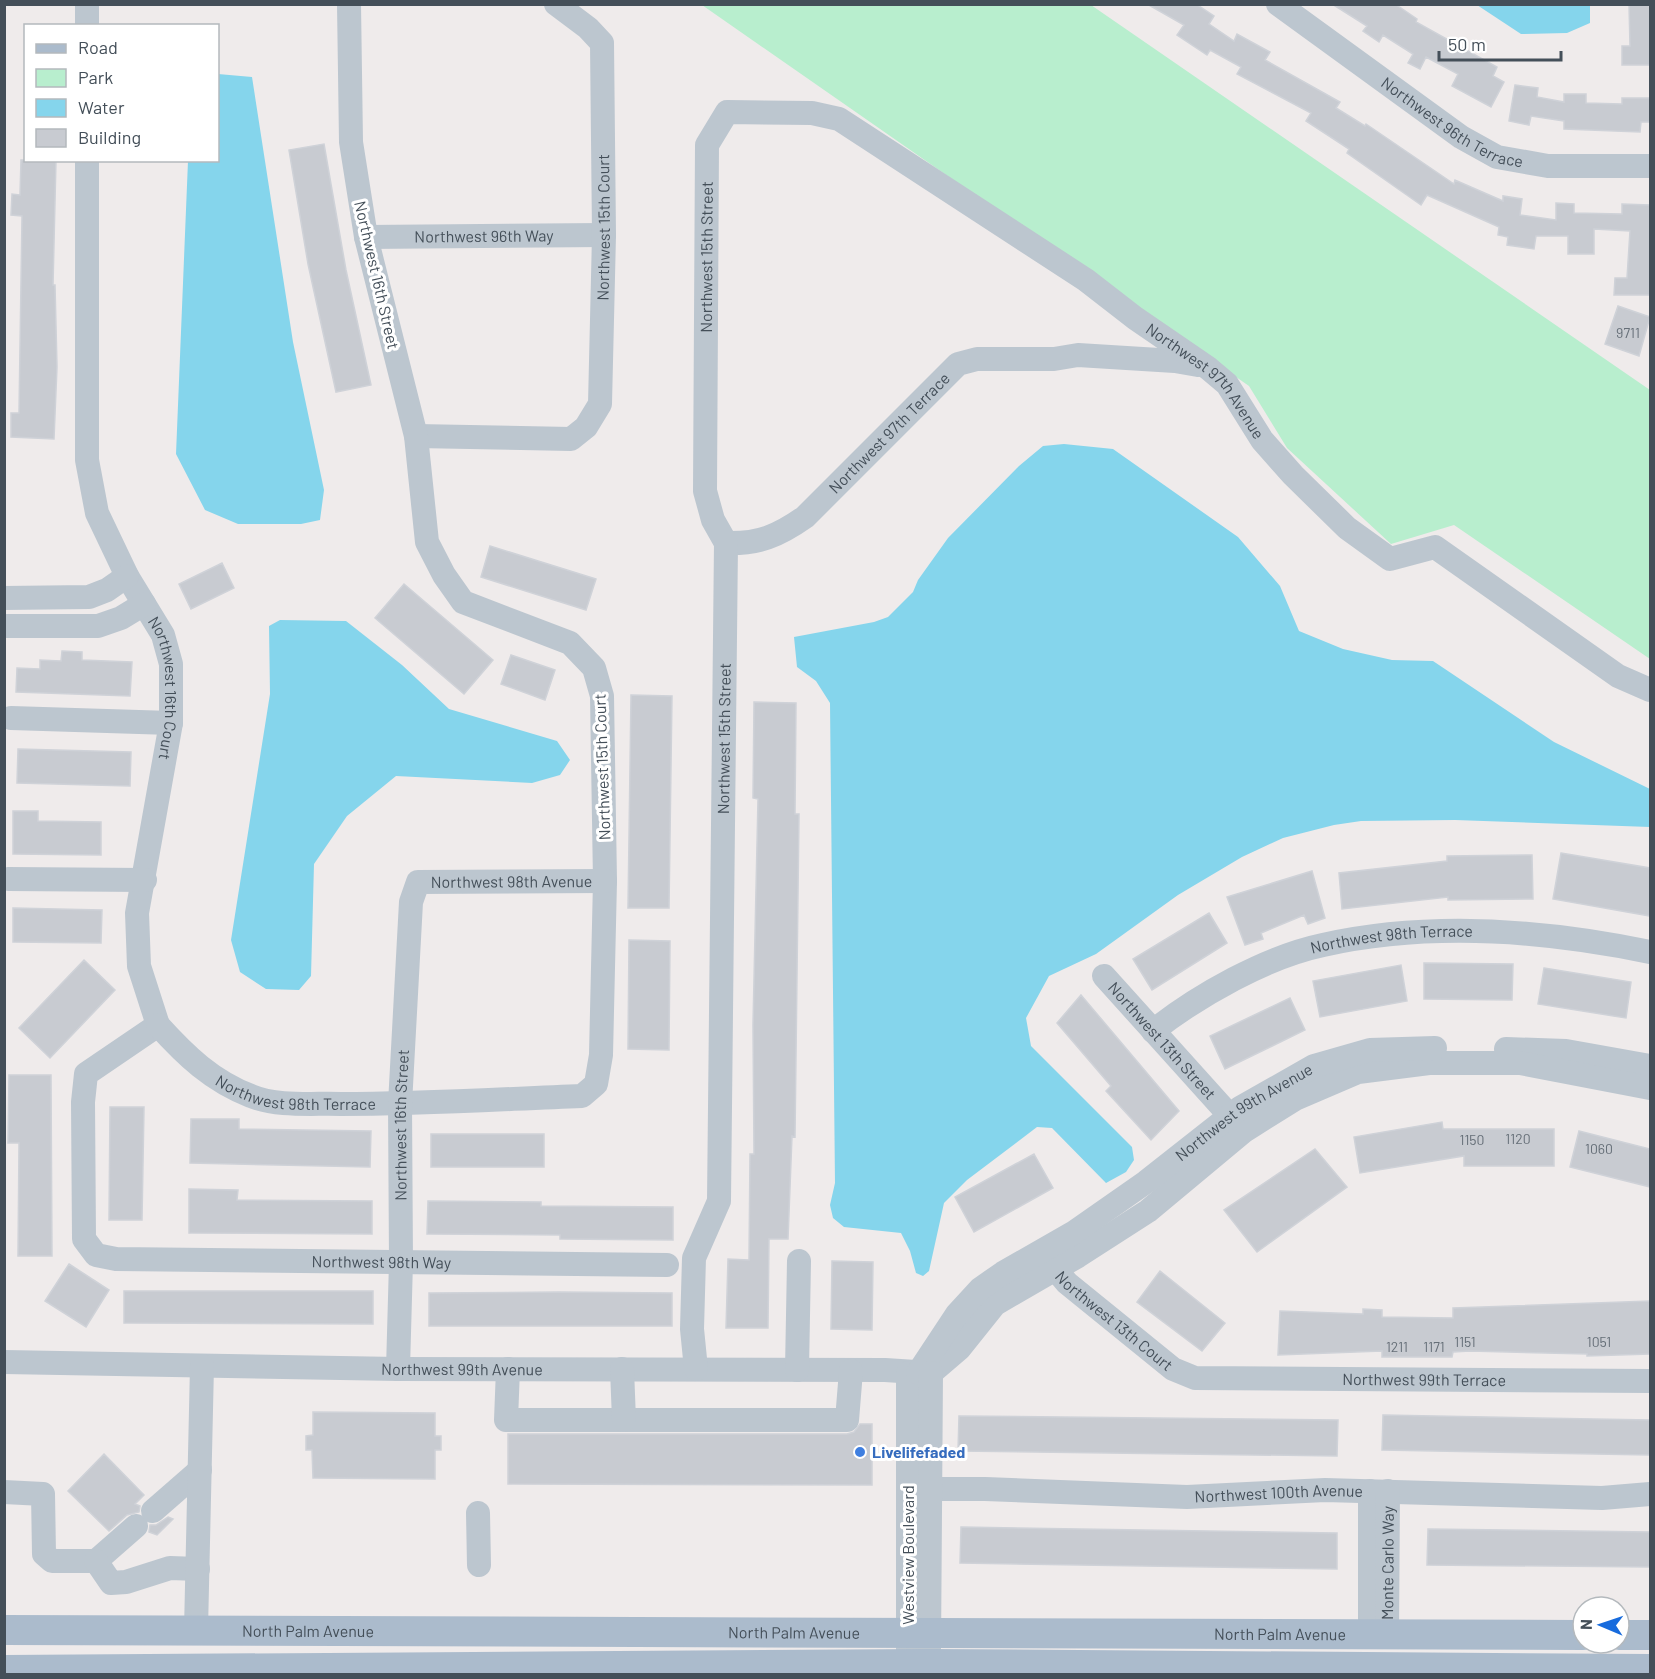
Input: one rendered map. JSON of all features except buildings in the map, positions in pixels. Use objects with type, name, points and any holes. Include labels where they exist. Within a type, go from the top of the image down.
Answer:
[{"type":"main road","name":"North Palm Avenue","points":[[4,1630],[1571,1635]]},
{"type":"main road","points":[[1631,1635],[1650,1635]]},
{"type":"main road","name":"North Palm Avenue","points":[[4,1670],[614,1665],[1650,1669]]},
{"type":"street","points":[[87,4],[87,24]]},
{"type":"street","name":"Northwest 16th Street","points":[[349,4],[351,142],[366,237],[416,436]]},
{"type":"street","name":"Northwest 15th Court","points":[[556,4],[588,28],[602,43],[604,235],[600,404],[586,427],[571,439],[416,436],[427,542],[444,575],[463,602],[570,643],[594,668],[602,696],[605,881],[601,1055],[596,1084]]},
{"type":"street","name":"Northwest 96th Terrace","points":[[1278,4],[1461,137],[1497,157],[1548,166],[1650,166]]},
{"type":"street","name":"Northwest 97th Avenue","points":[[727,112],[812,113],[839,118],[1086,280],[1135,318],[1208,368],[1227,384],[1262,440],[1347,528],[1390,559],[1435,548],[1618,676],[1650,690]]},
{"type":"street","name":"Northwest 15th Street","points":[[696,1369],[692,1319],[694,1258],[719,1201],[726,543],[713,520],[705,491],[707,145],[727,112]]},
{"type":"street","name":"Northwest 16th Court","points":[[87,162],[87,460],[97,513],[127,576],[163,635],[171,664],[171,723],[145,880],[137,913],[139,966],[158,1025]]},
{"type":"street","name":"Northwest 96th Way","points":[[366,237],[604,235]]},
{"type":"street","name":"Northwest 97th Terrace","points":[[726,543],[751,544],[783,532],[805,517],[958,364],[977,359],[1054,359],[1078,355],[1175,361],[1208,368]]},
{"type":"street","points":[[4,598],[89,597],[107,590],[127,576]]},
{"type":"street","points":[[4,626],[99,626],[121,618],[144,604]]},
{"type":"street","points":[[10,718],[171,723]]},
{"type":"street","points":[[8,879],[145,880]]},
{"type":"street","name":"Northwest 98th Avenue","points":[[418,882],[605,881]]},
{"type":"street","name":"Northwest 16th Street","points":[[398,1369],[401,1262],[400,1104],[411,902],[418,882]]},
{"type":"street","name":"Northwest 98th Terrace","points":[[1153,1031],[1195,1001],[1248,973],[1288,956],[1334,943],[1400,933],[1489,931],[1597,941],[1650,952]]},
{"type":"street","name":"Northwest 13th Street","points":[[1104,976],[1237,1123]]},
{"type":"street","name":"Northwest 98th Terrace","points":[[158,1025],[193,1063],[217,1080],[253,1097],[296,1103],[400,1104],[582,1096],[596,1084]]},
{"type":"street","name":"Northwest 98th Way","points":[[158,1025],[86,1074],[83,1102],[84,1239],[96,1255],[116,1259],[667,1265]]},
{"type":"street","name":"Northwest 99th Avenue","points":[[4,1362],[398,1369],[885,1370],[919,1373],[957,1314],[980,1289],[1003,1273],[1047,1261],[1073,1233],[1237,1123],[1314,1066],[1370,1050],[1472,1047],[1566,1051],[1650,1066]]},
{"type":"street","name":"Northwest 99th Avenue","points":[[1237,1123],[1358,1072],[1429,1063],[1520,1063],[1650,1088]]},
{"type":"street","points":[[797,1370],[799,1260]]},
{"type":"street","name":"Northwest 13th Court","points":[[1047,1261],[1067,1283],[1173,1369],[1195,1378]]},
{"type":"street","points":[[196,1630],[202,1366]]},
{"type":"street","points":[[508,1369],[506,1420],[848,1420],[850,1371]]},
{"type":"street","points":[[622,1369],[624,1420]]},
{"type":"street","name":"Westview Boulevard","points":[[918,1665],[919,1373]]},
{"type":"street","name":"Northwest 99th Terrace","points":[[1195,1378],[1650,1381]]},
{"type":"street","points":[[4,1492],[43,1494],[45,1558],[52,1561],[96,1561],[200,1470]]},
{"type":"street","name":"Northwest 100th Avenue","points":[[918,1490],[985,1489],[1187,1497],[1325,1490],[1602,1498],[1650,1494]]},
{"type":"street","name":"Monte Carlo Way","points":[[1378,1634],[1379,1491]]},
{"type":"street","points":[[478,1513],[479,1564]]},
{"type":"street","points":[[96,1561],[111,1583],[126,1582],[170,1568],[198,1569]]},
{"type":"street","points":[[614,1632],[614,1665]]},
{"type":"green space","points":[[702,5],[1091,5],[1650,390],[1650,659],[1454,525],[1391,544],[1287,448],[1249,386]]},
{"type":"water","points":[[1477,5],[1590,5],[1590,23],[1567,33],[1521,34]]},
{"type":"water","points":[[219,74],[252,77],[293,342],[324,490],[320,520],[301,524],[238,524],[205,510],[176,454],[188,162],[219,162]]},
{"type":"water","points":[[1064,444],[1113,449],[1238,537],[1280,586],[1299,631],[1343,649],[1392,660],[1433,661],[1554,742],[1650,789],[1650,827],[1455,820],[1361,821],[1334,825],[1283,838],[1242,857],[1178,895],[1096,954],[1049,976],[1026,1018],[1031,1046],[1132,1147],[1134,1160],[1126,1172],[1106,1183],[1052,1128],[1037,1127],[967,1180],[944,1203],[929,1271],[923,1276],[916,1273],[910,1251],[901,1233],[844,1227],[833,1218],[830,1205],[835,1183],[830,703],[816,681],[797,667],[794,637],[874,622],[888,617],[913,592],[918,580],[948,538],[1019,466],[1043,446]]},
{"type":"water","points":[[280,620],[346,621],[402,665],[449,709],[557,741],[570,760],[560,775],[532,783],[396,776],[347,816],[314,864],[311,976],[299,990],[266,989],[240,972],[231,940],[270,694],[269,626]]},
{"type":"place","name":"Livelifefaded","points":[[860,1452]]}]
